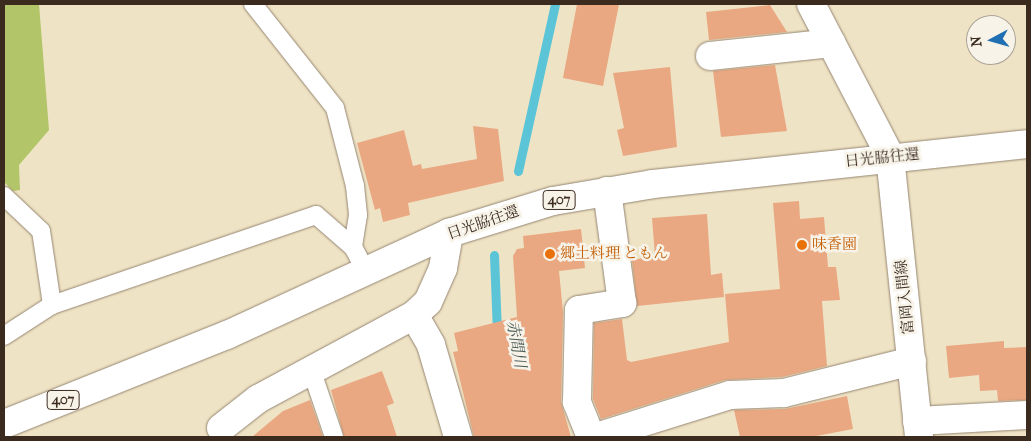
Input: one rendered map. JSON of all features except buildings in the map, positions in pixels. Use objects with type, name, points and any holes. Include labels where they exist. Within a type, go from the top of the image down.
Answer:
[{"type":"main road","points":[[811,4],[890,156]]},
{"type":"main road","points":[[710,56],[831,43]]},
{"type":"main road","name":"日光脇往還","points":[[4,424],[367,273],[450,233],[553,201],[607,191],[890,156],[1027,144]]},
{"type":"main road","name":"富岡入間線","points":[[890,156],[918,429]]},
{"type":"main road","points":[[590,437],[577,402],[579,310],[622,303],[607,191]]},
{"type":"main road","points":[[217,433],[258,399],[414,315],[432,293],[450,233]]},
{"type":"main road","points":[[414,315],[431,345],[458,437]]},
{"type":"main road","points":[[596,437],[730,395],[784,393],[912,361]]},
{"type":"main road","points":[[918,429],[1027,415]]},
{"type":"lane","points":[[253,4],[336,108],[355,186],[358,215],[353,247]]},
{"type":"lane","points":[[4,196],[41,232],[52,305]]},
{"type":"lane","points":[[4,336],[52,305],[316,215],[353,247],[367,273]]},
{"type":"lane","points":[[311,369],[334,437]]},
{"type":"green space","points":[[4,4],[39,4],[49,130],[19,165],[20,190],[13,191],[4,182]]},
{"type":"waterway","name":"赤間川","points":[[518,171],[555,4]]},
{"type":"waterway","name":"赤間川","points":[[494,255],[497,334]]},
{"type":"place","name":"味香園","points":[[802,245]]},
{"type":"place","name":"郷土料理 ともん","points":[[550,254]]}]
